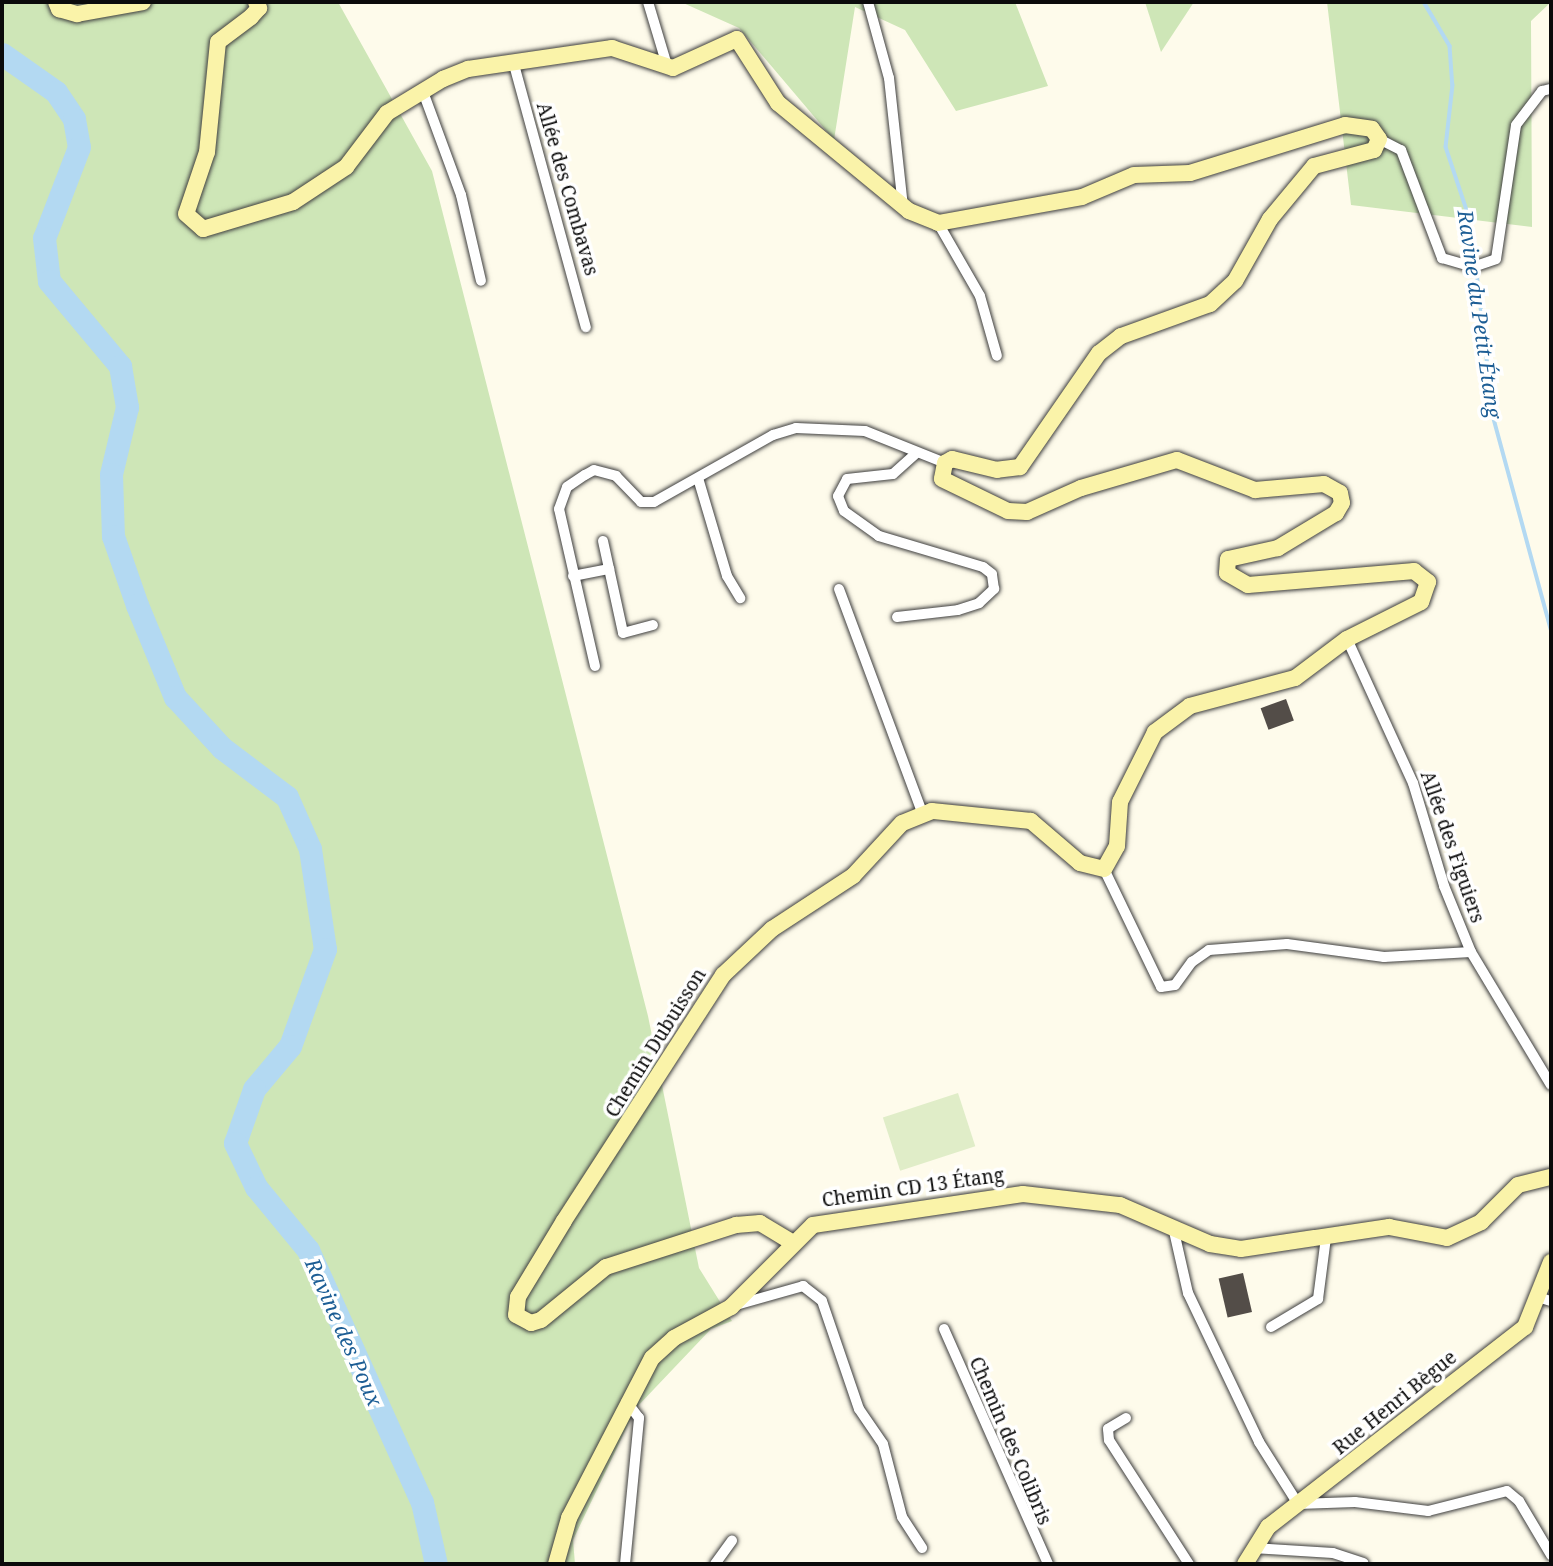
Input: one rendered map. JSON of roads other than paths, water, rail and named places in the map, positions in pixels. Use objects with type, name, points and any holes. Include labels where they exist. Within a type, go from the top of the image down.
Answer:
[{"type":"main road","points":[[56,2],[59,9],[77,13],[143,2]]},
{"type":"main road","points":[[260,4],[218,42],[207,152],[186,214],[193,224],[226,226],[293,202],[346,167],[387,114],[422,89],[468,69],[612,48],[666,62],[673,68],[687,65],[720,42],[737,39],[778,103],[903,206],[938,223],[1082,197],[1134,175],[1190,173],[1345,125],[1372,129],[1379,139],[1374,150],[1314,166],[1270,219],[1236,281],[1210,304],[1121,336],[1099,353],[1020,467],[997,470],[967,460],[945,463],[942,479],[1017,512],[1177,460],[1255,490],[1334,487],[1342,503],[1336,513],[1278,548],[1234,555],[1225,566],[1227,573],[1248,585],[1327,575],[1370,578],[1405,571],[1424,575],[1427,592],[1421,602],[1346,639],[1295,678],[1190,706],[1155,732],[1120,802],[1117,846],[1104,869],[1080,863],[1031,821],[922,812]]},
{"type":"main road","name":"Chemin Dubuisson","points":[[793,1243],[760,1223],[736,1225],[606,1267],[541,1320],[531,1323],[516,1315],[518,1297],[564,1221],[723,975],[772,929],[853,876],[902,823],[922,812]]},
{"type":"main road","name":"Chemin CD 13 Étang","points":[[556,1564],[569,1518],[626,1401],[652,1358],[674,1338],[730,1307],[813,1225],[834,1218],[1023,1194],[1120,1205],[1210,1244],[1241,1249],[1389,1227],[1458,1236],[1481,1222],[1518,1185],[1551,1177]]},
{"type":"main road","name":"Rue Henri Bègue","points":[[1245,1564],[1268,1527],[1505,1345],[1546,1300],[1551,1262]]},
{"type":"street","points":[[648,2],[666,62]]},
{"type":"street","points":[[868,2],[889,79],[903,206]]},
{"type":"street","name":"Allée des Combavas","points":[[513,61],[586,327]]},
{"type":"street","points":[[422,89],[458,184],[481,281]]},
{"type":"street","points":[[1379,139],[1401,150],[1442,258],[1473,267],[1496,259],[1516,125],[1542,92],[1551,89]]},
{"type":"street","points":[[938,223],[980,296],[997,356]]},
{"type":"street","points":[[595,666],[559,509],[567,487],[594,470],[602,471],[647,504],[796,428],[865,431],[915,454],[945,463]]},
{"type":"street","points":[[897,617],[958,610],[990,597],[994,589],[992,574],[983,567],[878,536],[844,511],[838,496],[847,479],[893,474],[915,454]]},
{"type":"street","points":[[698,478],[727,576],[740,598]]},
{"type":"street","points":[[603,541],[623,633],[653,625]]},
{"type":"street","points":[[573,576],[609,569]]},
{"type":"street","points":[[839,589],[922,812]]},
{"type":"street","name":"Allée des Figuiers","points":[[1346,639],[1413,783],[1444,886],[1471,952],[1551,1085]]},
{"type":"street","points":[[1104,869],[1161,987],[1175,985],[1192,962],[1209,950],[1287,944],[1384,957],[1471,952]]},
{"type":"street","points":[[1173,1227],[1188,1293],[1259,1442],[1298,1504],[1355,1502],[1427,1511],[1507,1491],[1519,1501],[1551,1555]]},
{"type":"street","points":[[1271,1327],[1318,1299],[1326,1237]]},
{"type":"street","points":[[730,1307],[803,1286],[822,1301],[859,1409],[883,1444],[902,1517],[922,1548]]},
{"type":"street","name":"Chemin des Colibris","points":[[944,1329],[1048,1564]]},
{"type":"street","points":[[625,1564],[639,1418],[626,1401]]},
{"type":"street","points":[[1126,1418],[1108,1429],[1109,1440],[1189,1564]]},
{"type":"street","points":[[715,1564],[732,1541]]},
{"type":"street","points":[[1253,1548],[1333,1553],[1363,1563]]},
{"type":"waterway","name":"Ravine du Petit Étang","points":[[1424,2],[1450,46],[1453,85],[1446,147],[1471,222],[1494,419],[1551,629]]},
{"type":"waterway","name":"Ravine des Poux","points":[[2,54],[56,92],[74,119],[79,147],[44,238],[49,281],[120,366],[127,407],[111,474],[113,536],[137,605],[175,697],[222,748],[287,797],[310,849],[325,949],[290,1046],[254,1089],[235,1143],[256,1187],[308,1250],[422,1502],[436,1564]]}]
